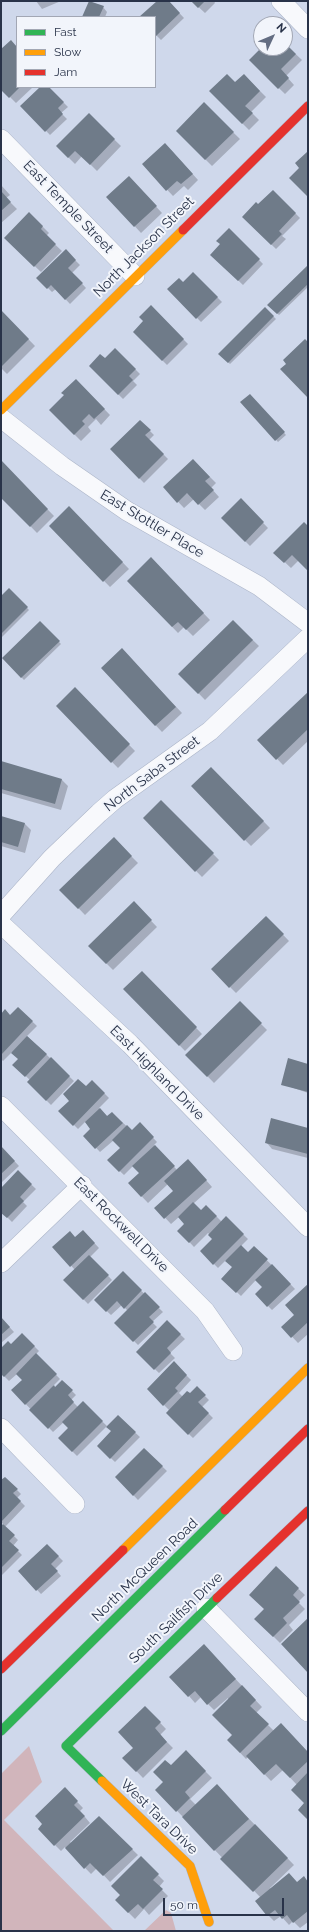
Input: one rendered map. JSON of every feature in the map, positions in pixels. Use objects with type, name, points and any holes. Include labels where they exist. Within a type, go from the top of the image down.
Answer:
[{"type":"street","points":[[281,1],[308,29]]},
{"type":"street","name":"North Jackson Street","points":[[1,410],[308,106]]},
{"type":"street","name":"East Temple Street","points":[[1,139],[135,276]]},
{"type":"street","name":"East Stottler Place","points":[[1,418],[62,466],[127,511],[259,586],[308,623]]},
{"type":"street","name":"North Saba Street","points":[[1,915],[52,858],[99,813],[115,799],[210,730],[308,638]]},
{"type":"street","name":"East Highland Drive","points":[[1,924],[130,1044],[308,1227]]},
{"type":"street","name":"East Rockwell Drive","points":[[1,1106],[82,1185],[205,1311],[233,1351]]},
{"type":"street","points":[[1,1263],[82,1185]]},
{"type":"street","points":[[1,1669],[308,1368]]},
{"type":"street","points":[[1,1428],[75,1504]]},
{"type":"street","name":"North McQueen Road","points":[[1,1731],[308,1429]]},
{"type":"street","name":"South Sailfish Drive","points":[[66,1746],[206,1608],[308,1511]]},
{"type":"street","points":[[206,1608],[308,1712]]},
{"type":"street","name":"West Tara Drive","points":[[66,1746],[190,1866],[209,1922]]},
{"type":"shaded area","points":[[29,1746],[42,1782],[4,1820],[114,1931],[1,1931],[1,1774]]},
{"type":"shaded area","points":[[166,1910],[171,1913],[176,1931],[144,1931]]},
{"type":"building","points":[[89,1],[104,6],[99,16],[82,16]]},
{"type":"building","points":[[157,1],[169,1],[180,13],[156,36],[156,16],[140,16]]},
{"type":"building","points":[[191,1],[205,1],[198,8]]},
{"type":"building","points":[[11,40],[16,46],[16,88],[19,88],[9,98],[1,90],[1,49]]},
{"type":"building","points":[[293,51],[296,54],[281,69],[289,78],[278,89],[249,60],[253,56],[293,56]]},
{"type":"building","points":[[227,74],[235,82],[244,74],[260,91],[245,106],[253,113],[242,124],[209,91]]},
{"type":"building","points":[[39,88],[50,88],[64,102],[58,108],[63,114],[45,132],[20,106]]},
{"type":"building","points":[[204,102],[234,132],[205,160],[176,131]]},
{"type":"building","points":[[89,113],[115,139],[90,165],[75,151],[68,158],[56,146]]},
{"type":"building","points":[[165,143],[193,174],[181,184],[177,181],[166,191],[142,164]]},
{"type":"building","points":[[307,152],[308,197],[289,178],[299,168],[295,163]]},
{"type":"building","points":[[129,176],[157,206],[134,227],[106,197]]},
{"type":"building","points":[[273,190],[296,213],[279,231],[282,234],[271,245],[242,217],[256,202],[258,204]]},
{"type":"building","points":[[1,191],[11,202],[1,211]]},
{"type":"building","points":[[29,212],[43,226],[41,229],[56,244],[34,267],[4,238]]},
{"type":"building","points":[[229,228],[260,259],[238,281],[210,255],[220,244],[216,241]]},
{"type":"building","points":[[66,249],[76,260],[68,268],[83,283],[65,300],[51,285],[47,289],[36,278]]},
{"type":"building","points":[[308,265],[308,284],[277,314],[267,305]]},
{"type":"building","points":[[193,272],[218,297],[196,319],[167,289],[179,278],[183,282]]},
{"type":"building","points":[[151,305],[184,339],[162,361],[133,332],[143,321],[139,317]]},
{"type":"building","points":[[265,307],[274,316],[228,363],[218,354]]},
{"type":"building","points":[[1,310],[29,339],[1,367]]},
{"type":"building","points":[[305,339],[308,342],[308,398],[280,369],[286,364],[283,360]]},
{"type":"building","points":[[115,348],[136,369],[129,376],[133,380],[118,395],[89,366],[100,354],[105,358]]},
{"type":"building","points":[[76,379],[105,409],[94,419],[89,414],[82,421],[85,424],[74,435],[49,410],[64,395],[61,393]]},
{"type":"building","points":[[250,394],[285,432],[275,441],[240,402]]},
{"type":"building","points":[[140,420],[151,430],[145,435],[164,454],[139,479],[110,449]]},
{"type":"building","points":[[193,459],[210,477],[205,481],[214,490],[198,505],[187,493],[177,503],[163,487]]},
{"type":"building","points":[[1,460],[48,509],[30,527],[1,498]]},
{"type":"building","points":[[241,498],[264,522],[245,542],[221,518]]},
{"type":"building","points":[[69,506],[123,562],[103,582],[49,526]]},
{"type":"building","points":[[304,522],[308,526],[307,570],[292,555],[284,563],[273,553]]},
{"type":"building","points":[[151,557],[204,613],[186,630],[178,622],[172,627],[127,581]]},
{"type":"building","points":[[9,588],[28,607],[1,634],[1,596]]},
{"type":"building","points":[[233,620],[253,640],[198,694],[178,674]]},
{"type":"building","points":[[40,621],[60,641],[21,678],[2,658]]},
{"type":"building","points":[[122,648],[176,707],[155,726],[101,668]]},
{"type":"building","points":[[75,687],[130,744],[111,763],[56,706]]},
{"type":"building","points":[[308,692],[308,729],[276,760],[257,740]]},
{"type":"building","points":[[1,761],[62,779],[55,804],[1,789]]},
{"type":"building","points":[[211,767],[264,821],[244,841],[191,786]]},
{"type":"building","points":[[161,800],[214,853],[195,872],[143,818]]},
{"type":"building","points":[[1,816],[25,823],[18,847],[1,842]]},
{"type":"building","points":[[114,837],[132,856],[78,909],[59,890]]},
{"type":"building","points":[[134,901],[152,920],[106,964],[88,946]]},
{"type":"building","points":[[266,916],[284,934],[229,988],[211,969]]},
{"type":"building","points":[[142,971],[197,1027],[179,1046],[123,989]]},
{"type":"building","points":[[240,1001],[262,1023],[207,1077],[185,1055]]},
{"type":"building","points":[[18,1007],[33,1021],[1,1055],[1,1014],[5,1009],[10,1015]]},
{"type":"building","points":[[27,1036],[47,1054],[25,1077],[12,1065],[18,1059],[11,1053]]},
{"type":"building","points":[[51,1057],[70,1076],[46,1101],[27,1082]]},
{"type":"building","points":[[288,1058],[308,1064],[308,1092],[281,1085]]},
{"type":"building","points":[[78,1079],[86,1086],[92,1080],[105,1093],[73,1126],[58,1111],[69,1101],[63,1094]]},
{"type":"building","points":[[100,1108],[107,1116],[112,1112],[123,1123],[95,1149],[83,1136],[90,1129],[85,1122]]},
{"type":"building","points":[[271,1118],[308,1128],[308,1154],[265,1143]]},
{"type":"building","points":[[140,1122],[154,1137],[119,1172],[107,1160],[120,1148],[112,1140],[127,1125],[132,1130]]},
{"type":"building","points":[[155,1145],[175,1166],[141,1197],[128,1183],[139,1173],[132,1166]]},
{"type":"building","points":[[1,1146],[15,1161],[1,1174]]},
{"type":"building","points":[[188,1159],[207,1180],[164,1219],[154,1208],[173,1191],[164,1181]]},
{"type":"building","points":[[18,1170],[32,1184],[20,1197],[24,1201],[7,1218],[1,1213],[1,1188]]},
{"type":"building","points":[[193,1202],[201,1210],[206,1205],[217,1216],[189,1243],[177,1231],[184,1224],[178,1217]]},
{"type":"building","points":[[226,1216],[244,1234],[213,1265],[200,1251],[212,1239],[208,1235]]},
{"type":"building","points":[[83,1230],[95,1243],[70,1267],[52,1247],[70,1231],[75,1237]]},
{"type":"building","points":[[241,1245],[248,1252],[254,1246],[268,1259],[236,1293],[221,1279],[232,1267],[225,1261]]},
{"type":"building","points":[[89,1255],[109,1275],[83,1300],[63,1280]]},
{"type":"building","points":[[272,1264],[291,1284],[267,1307],[255,1294],[262,1287],[255,1280]]},
{"type":"building","points":[[123,1271],[142,1290],[124,1309],[117,1301],[106,1312],[94,1300]]},
{"type":"building","points":[[308,1284],[308,1322],[291,1338],[281,1327],[294,1315],[285,1305]]},
{"type":"building","points":[[145,1292],[160,1307],[149,1317],[154,1322],[133,1342],[114,1323]]},
{"type":"building","points":[[1,1317],[10,1327],[1,1335]]},
{"type":"building","points":[[167,1320],[181,1334],[167,1348],[171,1353],[154,1370],[136,1352]]},
{"type":"building","points":[[22,1333],[35,1346],[4,1377],[1,1374],[1,1348],[8,1341],[11,1344]]},
{"type":"building","points":[[36,1353],[57,1374],[25,1405],[11,1390],[22,1380],[16,1374]]},
{"type":"building","points":[[174,1361],[187,1375],[175,1388],[178,1391],[163,1406],[147,1389]]},
{"type":"building","points":[[62,1380],[73,1390],[68,1395],[74,1402],[48,1429],[29,1410],[54,1385],[55,1387]]},
{"type":"building","points":[[197,1386],[206,1395],[198,1402],[209,1413],[188,1435],[166,1413],[187,1391],[190,1393]]},
{"type":"building","points":[[83,1401],[103,1421],[72,1452],[58,1438],[68,1428],[62,1422]]},
{"type":"building","points":[[118,1415],[136,1432],[110,1459],[97,1446],[111,1431],[106,1427]]},
{"type":"building","points":[[144,1448],[163,1466],[133,1496],[115,1477]]},
{"type":"building","points":[[5,1477],[18,1489],[13,1493],[21,1501],[1,1522],[1,1480]]},
{"type":"building","points":[[3,1524],[15,1535],[9,1541],[19,1550],[1,1568],[1,1526]]},
{"type":"building","points":[[47,1544],[59,1556],[51,1564],[58,1571],[36,1591],[18,1571]]},
{"type":"building","points":[[276,1566],[299,1588],[293,1595],[300,1602],[283,1618],[287,1623],[273,1637],[254,1619],[264,1609],[249,1595]]},
{"type":"building","points":[[308,1618],[308,1673],[281,1644]]},
{"type":"building","points":[[204,1644],[236,1679],[207,1705],[195,1691],[188,1697],[169,1677]]},
{"type":"building","points":[[242,1685],[256,1700],[250,1706],[269,1724],[240,1753],[227,1740],[232,1735],[212,1715]]},
{"type":"building","points":[[145,1706],[161,1722],[155,1728],[167,1742],[136,1772],[122,1758],[133,1748],[118,1732]]},
{"type":"building","points":[[281,1723],[308,1752],[308,1761],[290,1778],[276,1764],[264,1775],[246,1756]]},
{"type":"building","points":[[186,1750],[206,1771],[185,1792],[190,1798],[176,1812],[155,1790],[163,1782],[153,1772],[165,1760],[171,1765]]},
{"type":"building","points":[[308,1772],[308,1820],[298,1810],[304,1803],[291,1790]]},
{"type":"building","points":[[217,1784],[249,1819],[214,1851],[182,1817]]},
{"type":"building","points":[[65,1787],[78,1801],[74,1805],[85,1816],[54,1846],[38,1829],[42,1824],[35,1816]]},
{"type":"building","points":[[99,1816],[133,1849],[103,1876],[90,1863],[84,1869],[65,1848]]},
{"type":"building","points":[[255,1824],[288,1858],[253,1892],[220,1859]]},
{"type":"building","points":[[141,1856],[159,1874],[153,1880],[163,1889],[143,1909],[138,1904],[128,1913],[115,1900],[120,1895],[111,1886]]},
{"type":"building","points":[[289,1873],[297,1882],[304,1876],[308,1882],[308,1911],[293,1923],[287,1915],[282,1919],[275,1910],[267,1916],[255,1901]]},
{"type":"traffic: fast","points":[[1,1731],[225,1510]]},
{"type":"traffic: fast","points":[[102,1781],[66,1746],[217,1598]]},
{"type":"traffic: slow","points":[[1,410],[183,230]]},
{"type":"traffic: slow","points":[[123,1550],[308,1368]]},
{"type":"traffic: slow","points":[[102,1781],[190,1866],[209,1922]]},
{"type":"traffic: jam","points":[[183,230],[308,106]]},
{"type":"traffic: jam","points":[[225,1510],[308,1429]]},
{"type":"traffic: jam","points":[[217,1598],[308,1511]]},
{"type":"traffic: jam","points":[[1,1669],[123,1550]]}]
